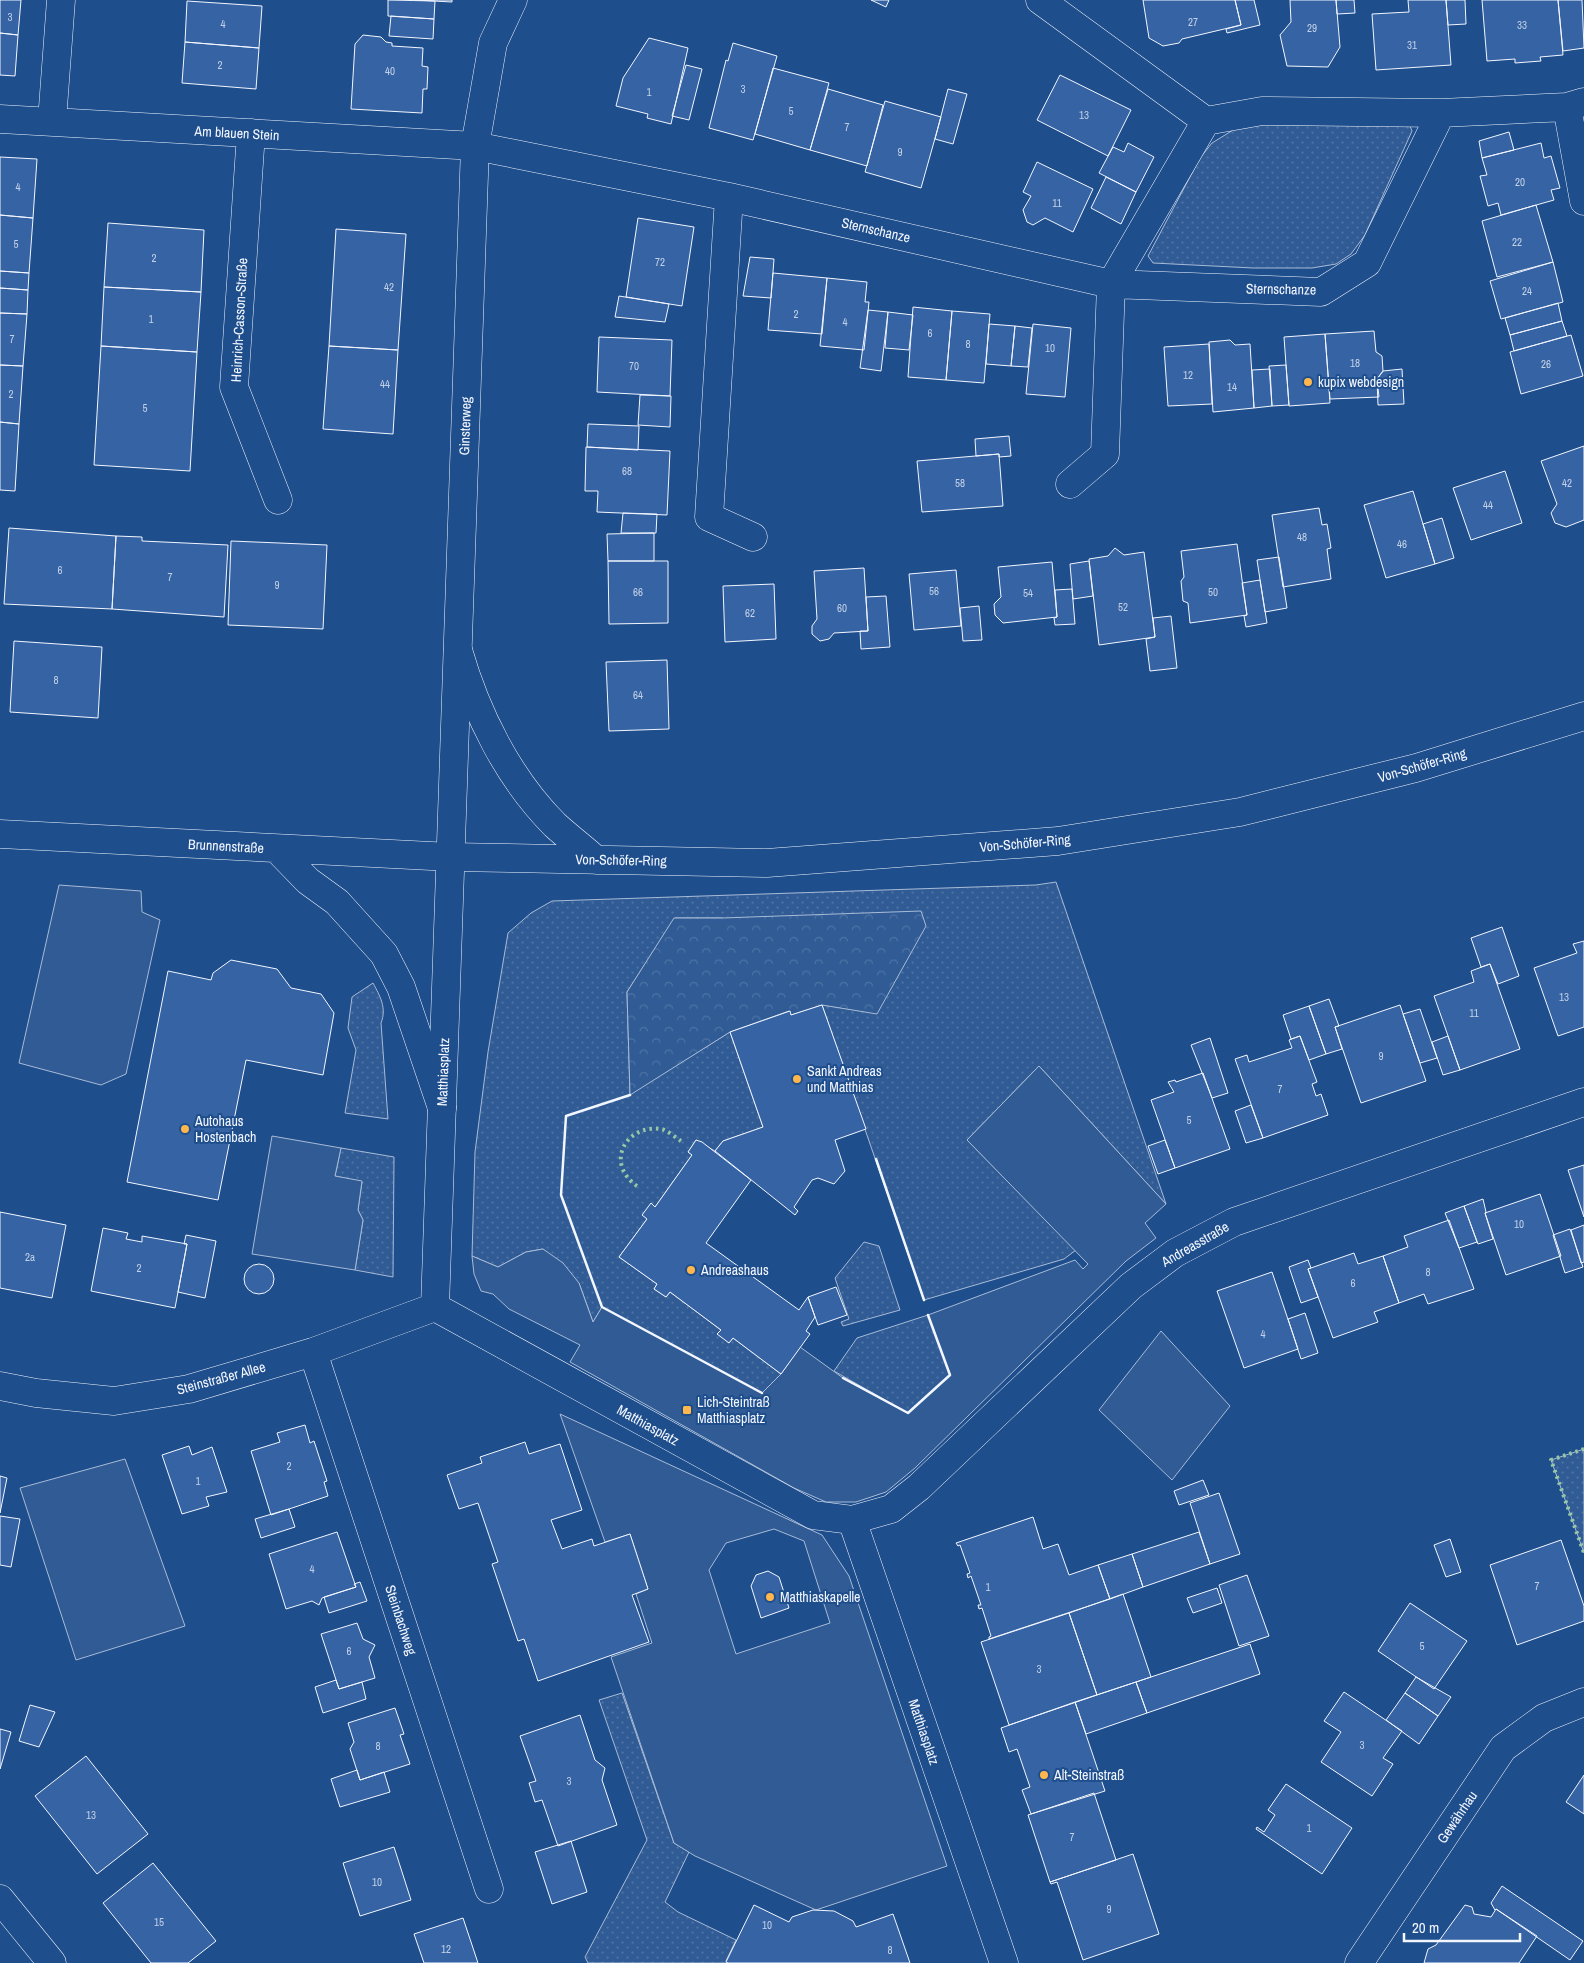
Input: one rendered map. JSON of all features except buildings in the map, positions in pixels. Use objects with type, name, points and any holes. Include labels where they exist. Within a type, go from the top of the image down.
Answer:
[{"type":"street","points":[[52,122],[61,0]]},
{"type":"street","name":"Ginsterweg","points":[[451,857],[474,146],[493,43],[512,0]]},
{"type":"street","points":[[1040,0],[1206,121],[1262,111],[1441,113],[1575,105],[1584,201]]},
{"type":"street","name":"Sternschanze","points":[[474,146],[729,197],[1111,284],[1321,292],[1367,263],[1441,113]]},
{"type":"street","name":"Am blauen Stein","points":[[0,118],[474,146]]},
{"type":"street","points":[[1070,484],[1106,454],[1111,284],[1206,121]]},
{"type":"street","name":"Heinrich-Casson-Straße","points":[[251,133],[234,387],[278,500]]},
{"type":"street","points":[[729,197],[709,517],[753,537]]},
{"type":"street","points":[[458,650],[465,676],[500,752],[555,825],[596,860]]},
{"type":"street","name":"Von-Schöfer-Ring","points":[[451,857],[766,862],[1058,841],[1240,812],[1416,768],[1584,716]]},
{"type":"street","name":"Brunnenstraße","points":[[0,834],[451,857]]},
{"type":"street","points":[[277,849],[308,881],[337,902],[384,954],[401,987],[442,1108]]},
{"type":"street","name":"Matthiasplatz","points":[[451,857],[435,1307],[813,1515],[852,1520],[1004,1963]]},
{"type":"street","name":"Andreasstraße","points":[[852,1520],[891,1509],[919,1487],[1131,1286],[1175,1253],[1234,1222],[1584,1102]]},
{"type":"street","name":"Steinstraßer Allee","points":[[0,1386],[36,1393],[114,1400],[189,1389],[313,1352],[435,1307]]},
{"type":"street","name":"Steinbachweg","points":[[313,1352],[489,1889]]},
{"type":"street","name":"Gewährhau","points":[[1358,1963],[1503,1748],[1544,1718],[1584,1702]]},
{"type":"street","points":[[0,1899],[52,1963]]},
{"type":"green space","points":[[1264,121],[1410,126],[1412,131],[1365,235],[1351,254],[1336,264],[1312,268],[1253,268],[1153,263],[1148,256],[1200,158],[1212,143],[1238,127]]},
{"type":"green space","points":[[1056,882],[1166,1204],[1039,1066],[967,1140],[1076,1250],[1064,1259],[924,1300],[822,1005],[877,1013],[722,918],[675,918],[627,992],[630,1094],[730,1032],[763,1127],[723,1141],[715,1151],[696,1140],[688,1152],[692,1155],[655,1207],[651,1204],[643,1215],[647,1219],[619,1257],[657,1284],[654,1289],[666,1297],[670,1292],[721,1330],[718,1334],[729,1343],[733,1338],[781,1374],[762,1393],[602,1307],[593,1322],[579,1283],[543,1249],[526,1252],[498,1267],[472,1256],[475,1152],[488,1052],[508,933],[531,913],[552,901],[1036,885]]},
{"type":"green space","points":[[921,911],[926,926],[877,1014],[822,1005],[791,1015],[789,1011],[730,1032],[630,1095],[627,992],[674,918]]},
{"type":"green space","points":[[373,983],[383,1007],[381,1023],[388,1119],[345,1113],[356,1050],[348,1028],[352,997]]},
{"type":"green space","points":[[341,1148],[394,1157],[393,1277],[355,1270],[363,1220],[358,1210],[362,1182],[335,1176]]},
{"type":"green space","points":[[864,1242],[879,1246],[900,1310],[843,1326],[841,1322],[849,1319],[835,1278]]},
{"type":"green space","points":[[928,1315],[950,1375],[908,1413],[834,1371],[857,1338]]},
{"type":"green space","points":[[1584,1449],[1584,1553],[1551,1460]]},
{"type":"green space","points":[[622,1693],[674,1843],[689,1852],[665,1902],[678,1912],[736,1940],[726,1961],[728,1963],[588,1963],[585,1957],[647,1840],[599,1700]]},
{"type":"shaded area","points":[[59,885],[141,891],[142,912],[160,920],[126,1074],[101,1085],[19,1063]]},
{"type":"shaded area","points":[[1039,1066],[1166,1204],[1145,1223],[1156,1238],[1126,1261],[915,1468],[886,1492],[856,1502],[826,1502],[794,1488],[570,1362],[580,1345],[509,1309],[493,1294],[481,1291],[474,1274],[472,1256],[498,1267],[526,1252],[543,1249],[563,1263],[579,1283],[593,1322],[602,1307],[762,1393],[781,1374],[800,1347],[843,1378],[908,1413],[950,1375],[928,1315],[1075,1260],[1083,1269],[1088,1264],[967,1140]]},
{"type":"shaded area","points":[[272,1136],[341,1148],[335,1176],[362,1181],[358,1210],[363,1220],[355,1270],[252,1254]]},
{"type":"shaded area","points":[[1161,1331],[1230,1406],[1172,1480],[1099,1410]]},
{"type":"shaded area","points":[[560,1414],[822,1535],[849,1576],[947,1866],[816,1910],[695,1856],[674,1843],[611,1657],[652,1643],[636,1594],[648,1589],[630,1534],[605,1542]],"holes":[[[774,1529],[804,1541],[830,1623],[736,1654],[709,1570],[726,1543]]]},
{"type":"shaded area","points":[[125,1459],[185,1626],[76,1660],[20,1488]]},
{"type":"hedge","points":[[637,1186],[627,1177],[622,1167],[621,1157],[629,1139],[649,1129],[661,1129],[681,1141]]},
{"type":"hedge","points":[[1584,1449],[1551,1460],[1584,1553]]},
{"type":"wall","points":[[630,1095],[566,1116],[561,1195],[602,1307],[762,1393]]},
{"type":"wall","points":[[876,1159],[924,1300]]},
{"type":"wall","points":[[843,1378],[908,1413],[950,1375],[928,1315]]},
{"type":"place","name":"kupix webdesign","points":[[1308,382]]},
{"type":"place","name":"Sankt Andreas und Matthias","points":[[797,1079]]},
{"type":"place","name":"Autohaus Hostenbach","points":[[185,1129]]},
{"type":"place","name":"Andreashaus","points":[[691,1270]]},
{"type":"place","name":"Lich-Steintraß Matthiasplatz","points":[[687,1410]]},
{"type":"place","name":"Matthiaskapelle","points":[[770,1597]]},
{"type":"place","name":"Alt-Steinstraß","points":[[1044,1775]]}]
